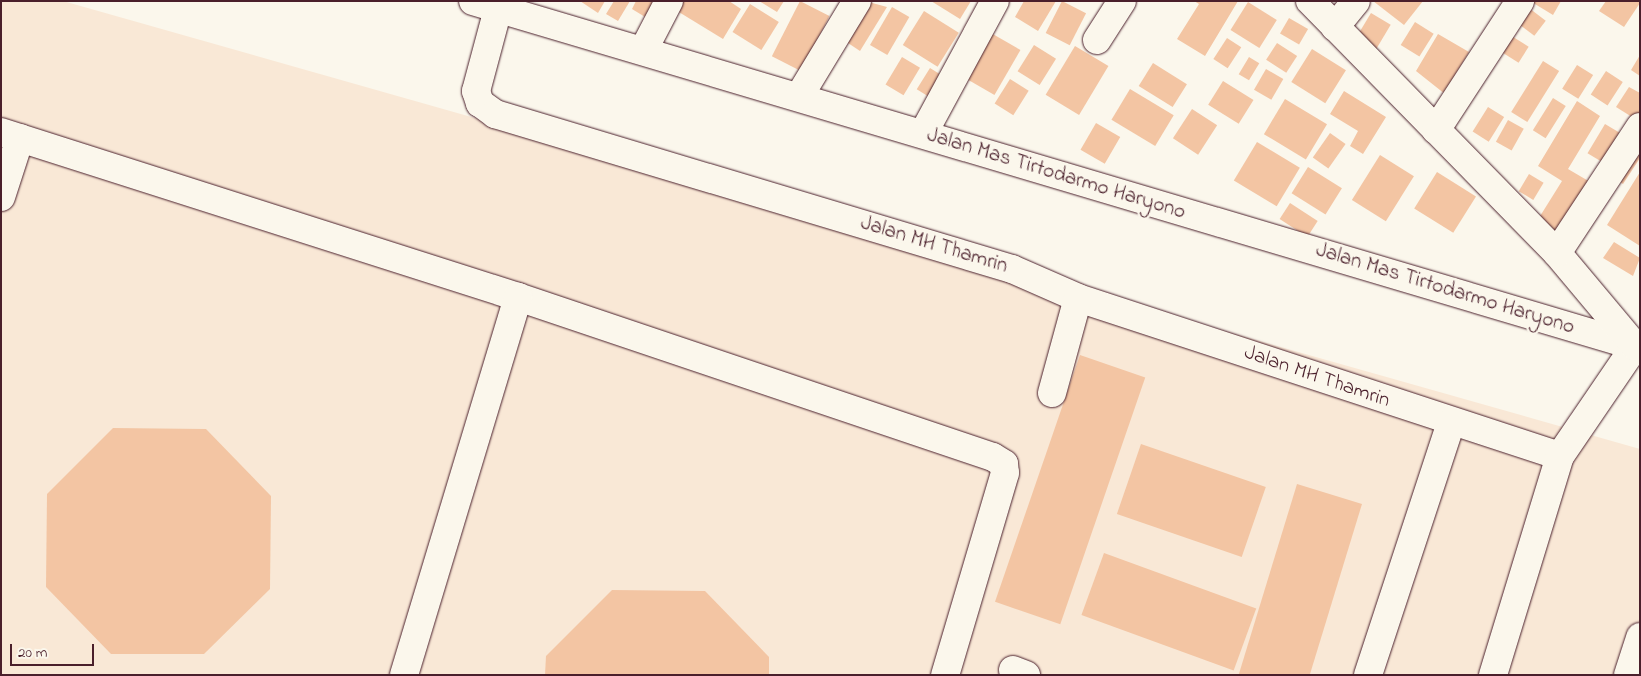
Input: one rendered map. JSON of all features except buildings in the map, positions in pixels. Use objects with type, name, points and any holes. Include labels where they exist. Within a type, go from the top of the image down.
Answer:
[{"type":"street","points":[[644,49],[668,1]]},
{"type":"street","points":[[800,95],[857,1]]},
{"type":"street","points":[[923,134],[996,1]]},
{"type":"street","points":[[1097,40],[1122,1]]},
{"type":"street","points":[[1310,1],[1557,253],[1637,347],[1560,456],[1493,675]]},
{"type":"street","points":[[1335,27],[1356,1]]},
{"type":"street","points":[[1436,130],[1520,1]]},
{"type":"street","name":"Jalan Mas Tirtodarmo Haryono","points":[[485,5],[800,95],[923,134],[1637,347]]},
{"type":"street","name":"Jalan MH Thamrin","points":[[485,5],[476,91],[480,103],[495,114],[1012,269],[1078,298],[1451,422],[1560,456]]},
{"type":"street","points":[[1557,253],[1640,127]]},
{"type":"street","points":[[1,197],[10,135],[518,297],[1004,464],[945,675]]},
{"type":"street","points":[[404,675],[518,297]]},
{"type":"street","points":[[1052,393],[1078,298]]},
{"type":"street","points":[[1368,675],[1451,422]]},
{"type":"street","points":[[1628,675],[1640,637]]},
{"type":"shaded area","points":[[1,1],[63,1],[1640,449],[1640,675],[1,675]]}]
